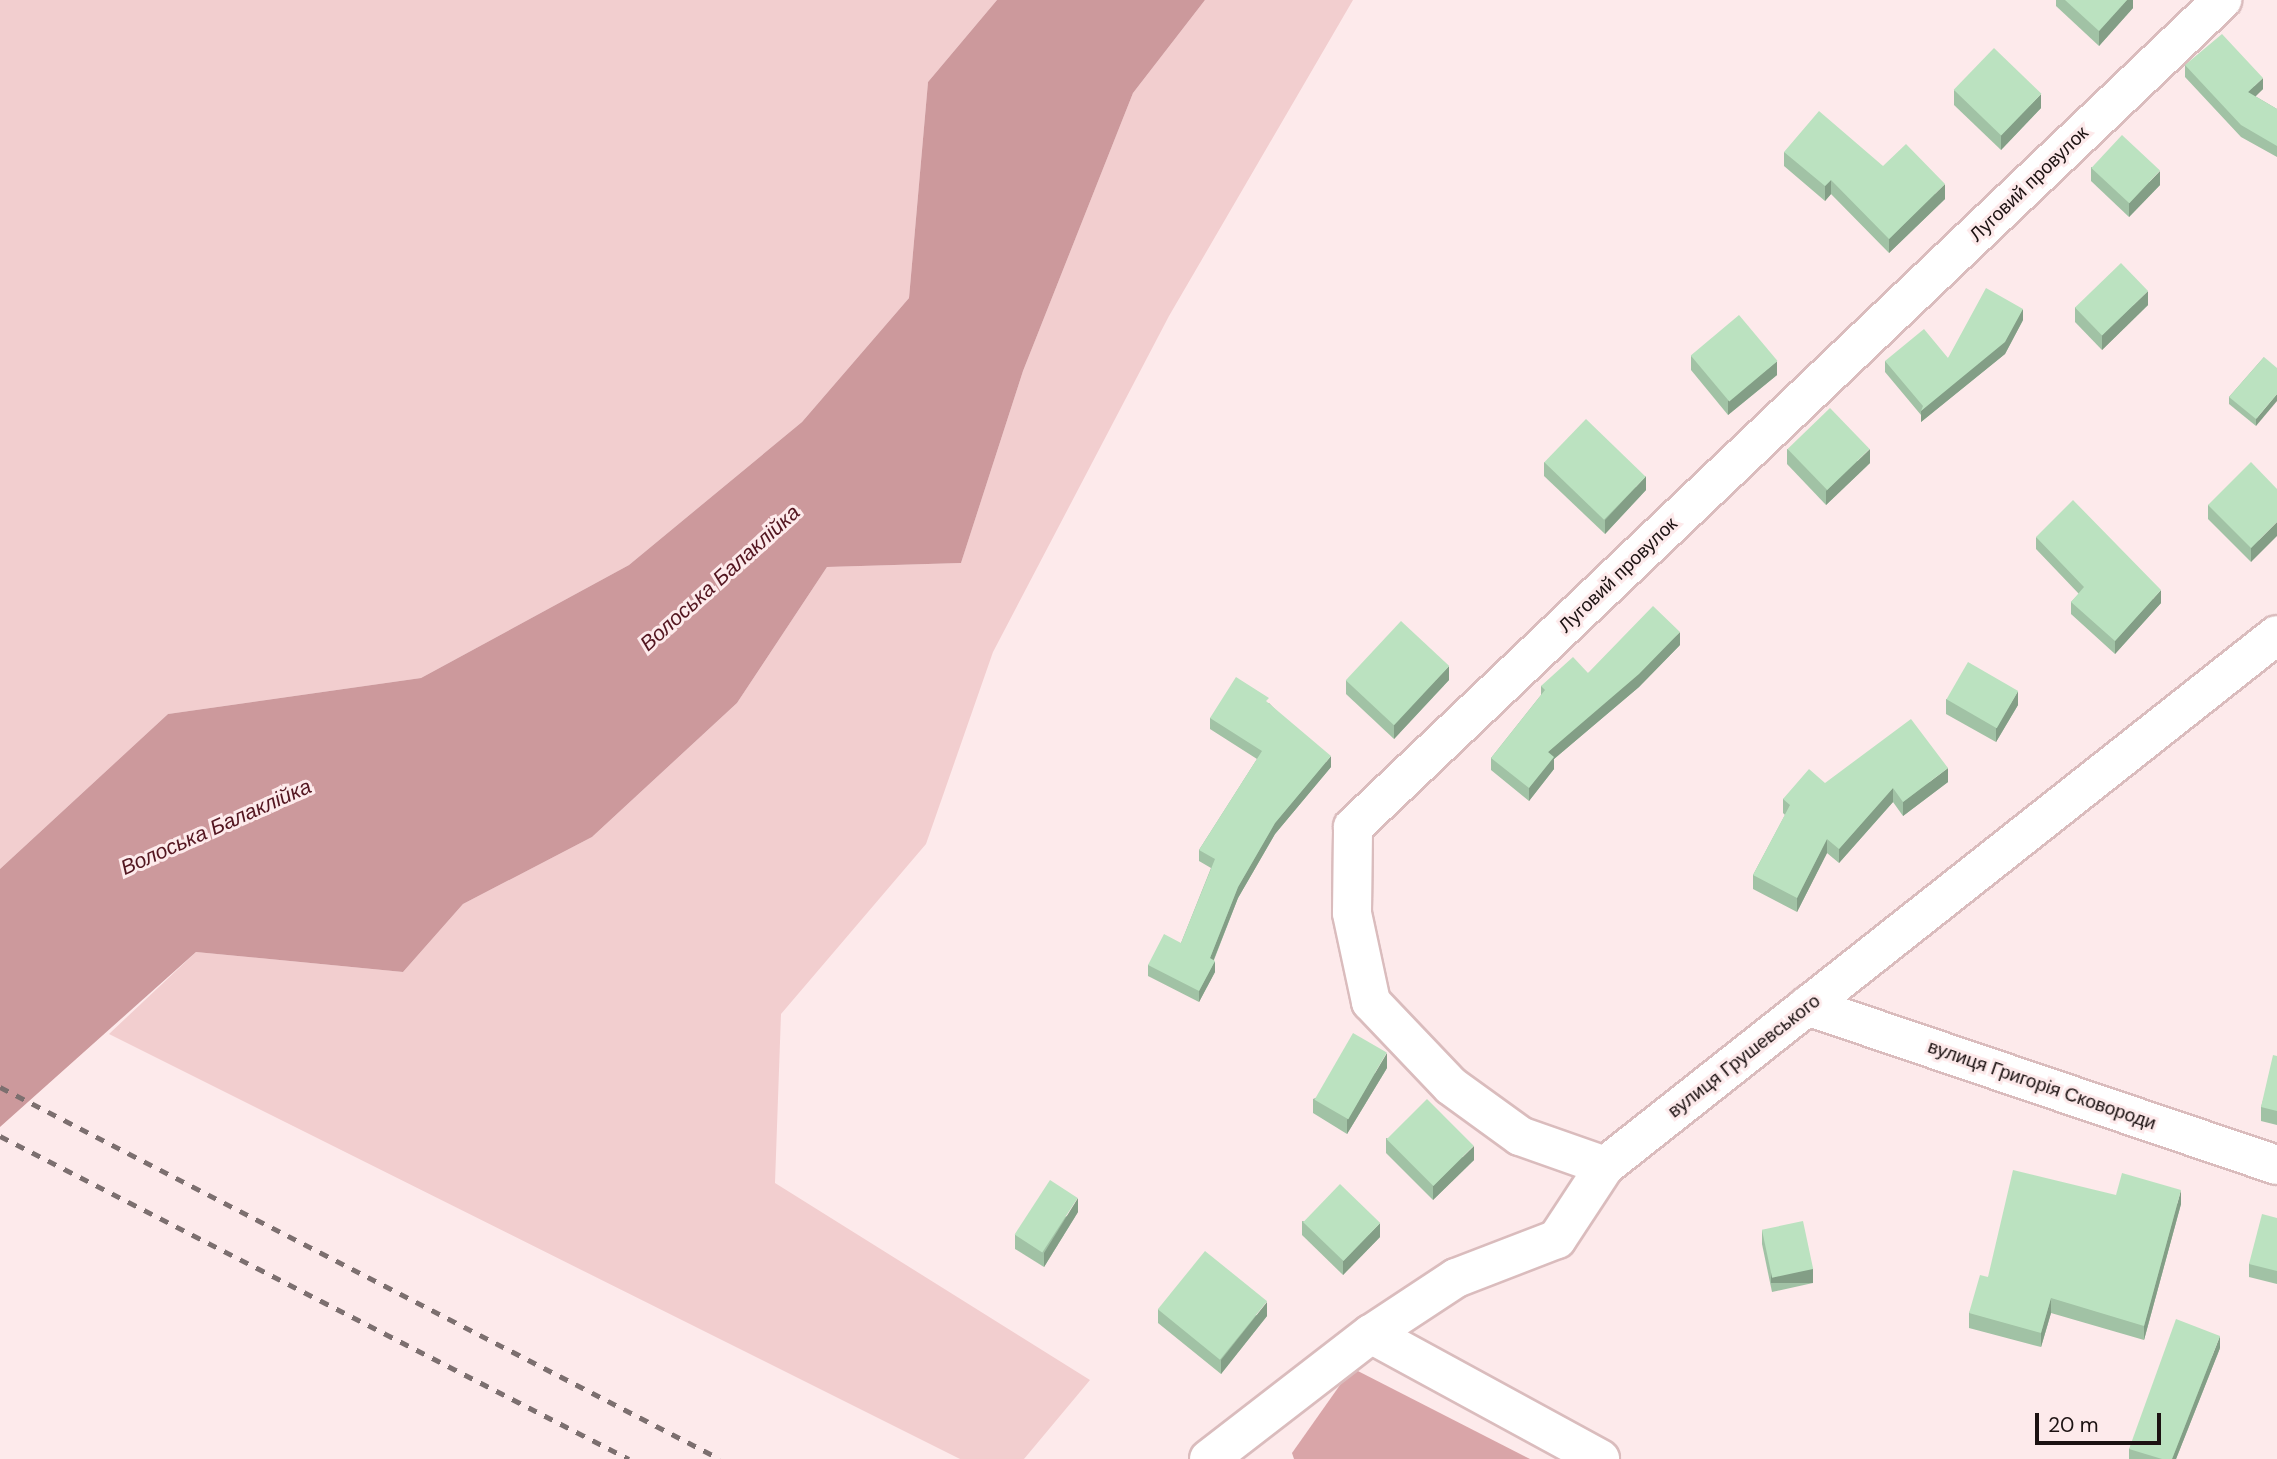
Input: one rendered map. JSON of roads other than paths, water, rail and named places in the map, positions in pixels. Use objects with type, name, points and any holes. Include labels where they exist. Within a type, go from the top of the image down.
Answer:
[{"type":"street","name":"Луговий провулок","points":[[1605,1166],[1520,1136],[1451,1086],[1371,1002],[1352,914],[1353,827],[2222,0]]},
{"type":"street","name":"вулиця Грушевського","points":[[1209,1459],[1371,1334],[1456,1278],[1557,1240],[1605,1166],[2277,635]]},
{"type":"street","name":"вулиця Григорія Сковороди","points":[[1807,1006],[2277,1165]]},
{"type":"street","points":[[1371,1334],[1600,1459]]},
{"type":"water","name":"Волоська Балаклійка","points":[[997,0],[1205,0],[1133,93],[1023,371],[961,563],[827,567],[737,703],[592,837],[463,904],[403,972],[196,952],[0,1127],[0,869],[168,714],[421,678],[629,565],[802,422],[909,298],[928,82]]},
{"type":"railway","points":[[0,1087],[720,1459]]},
{"type":"railway","points":[[0,1136],[629,1459]]}]
